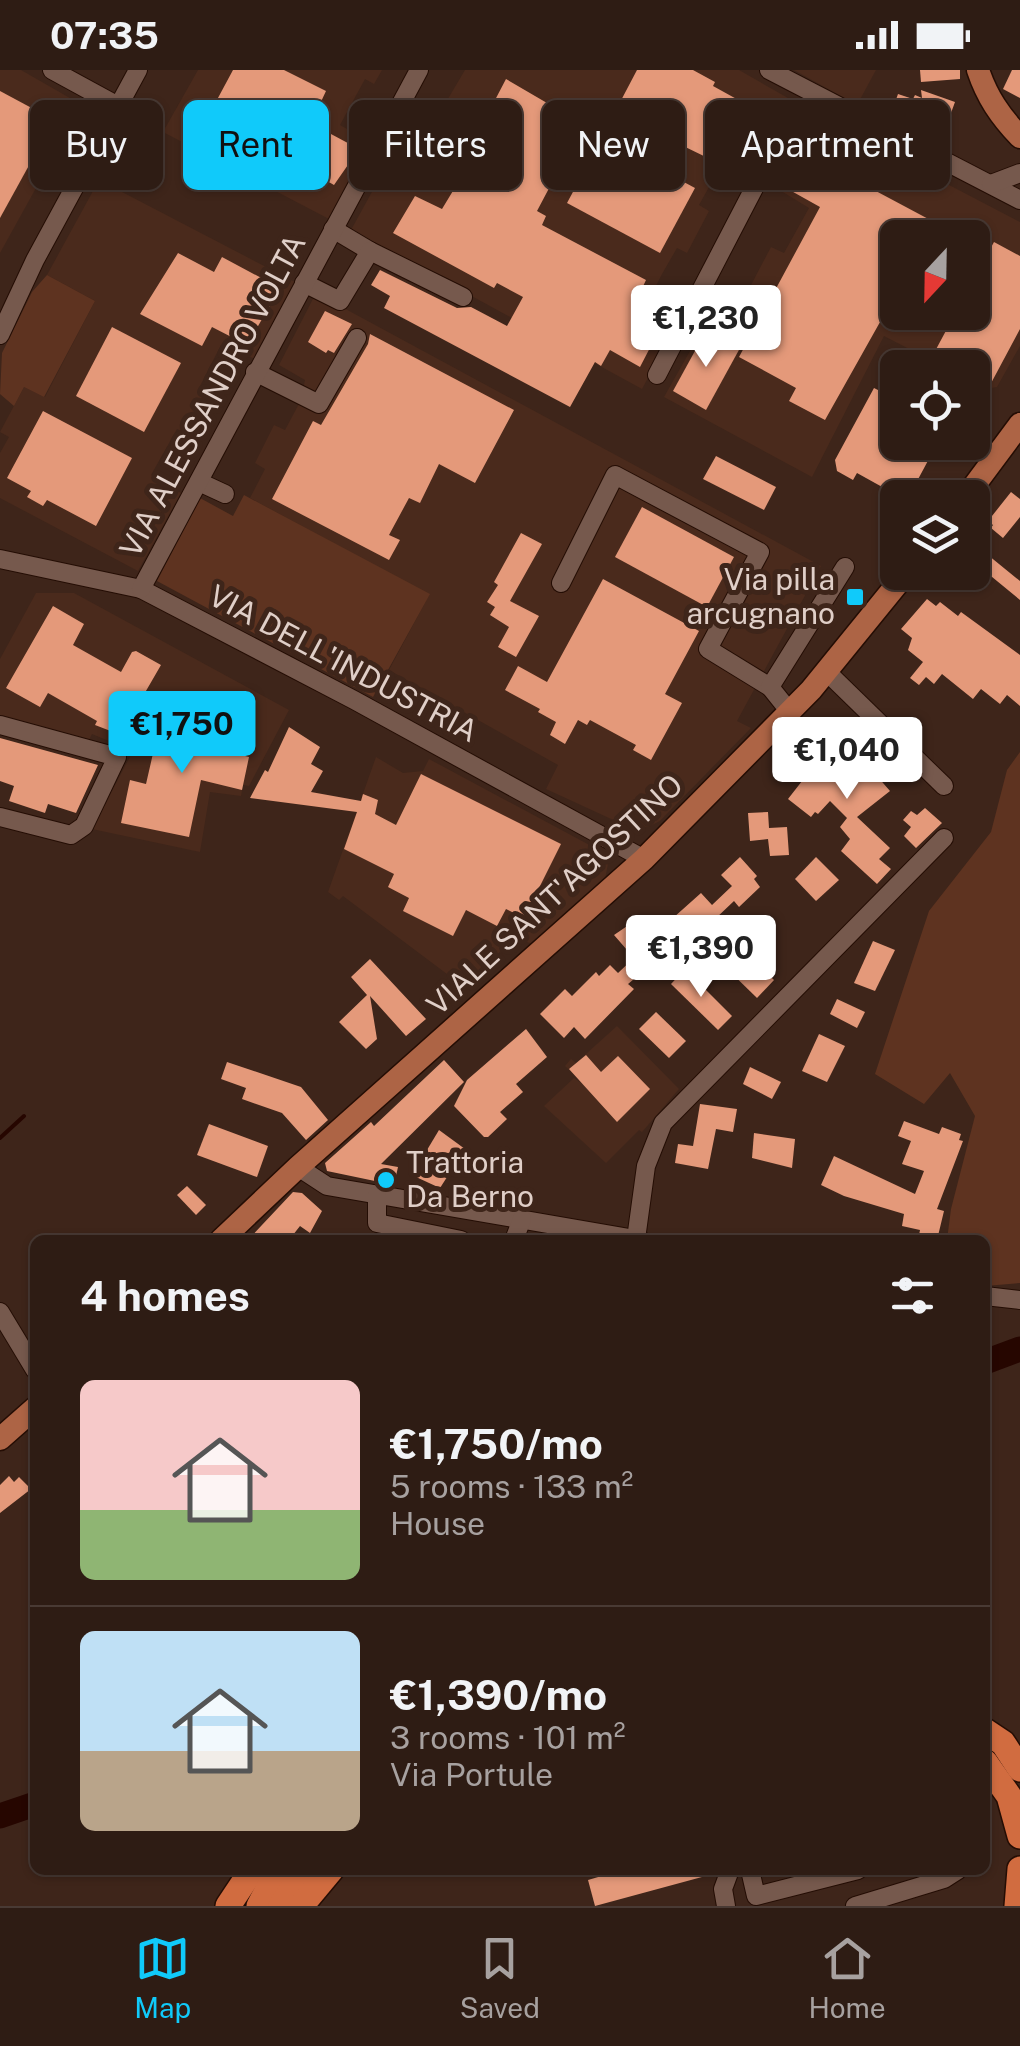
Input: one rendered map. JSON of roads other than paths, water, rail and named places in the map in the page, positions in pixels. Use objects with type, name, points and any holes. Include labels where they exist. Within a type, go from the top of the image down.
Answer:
[{"type":"highway","points":[[990,1735],[1003,1744],[1020,1769]]},
{"type":"highway","points":[[990,1769],[1010,1796],[1020,1836]]},
{"type":"highway","points":[[1017,1906],[1020,1869]]},
{"type":"highway","points":[[228,1906],[249,1875]]},
{"type":"highway","points":[[259,1906],[275,1875]]},
{"type":"highway","points":[[281,1906],[302,1875]]},
{"type":"highway","points":[[300,1906],[326,1875]]},
{"type":"main road","points":[[978,70],[999,115],[1020,138]]},
{"type":"main road","points":[[978,480],[1020,424]]},
{"type":"main road","name":"VIALE SANT'AGOSTINO","points":[[226,1235],[644,859],[790,712],[892,590]]},
{"type":"main road","points":[[0,1439],[30,1412]]},
{"type":"street","points":[[52,70],[107,100]]},
{"type":"street","points":[[121,100],[138,70]]},
{"type":"street","name":"VIA ALESSANDRO VOLTA","points":[[141,589],[418,70]]},
{"type":"street","points":[[769,70],[823,100]]},
{"type":"street","points":[[950,164],[1020,200]]},
{"type":"street","points":[[991,184],[1020,173]]},
{"type":"street","points":[[0,334],[75,190]]},
{"type":"street","points":[[657,375],[753,190]]},
{"type":"street","points":[[333,229],[463,296]]},
{"type":"street","points":[[304,282],[340,301],[370,251]]},
{"type":"street","points":[[255,372],[319,404],[357,338]]},
{"type":"street","points":[[561,583],[615,475],[760,552],[708,649],[770,687],[790,712]]},
{"type":"street","points":[[199,482],[225,494]]},
{"type":"street","name":"VIA DELL'INDUSTRIA","points":[[0,560],[141,589],[472,763],[644,859]]},
{"type":"street","points":[[770,687],[845,567]]},
{"type":"street","points":[[826,672],[944,786]]},
{"type":"street","points":[[0,725],[117,757],[84,826],[71,835],[0,817]]},
{"type":"street","points":[[639,1235],[646,1166],[663,1123],[944,838]]},
{"type":"street","points":[[298,1167],[327,1186],[609,1235]]},
{"type":"street","points":[[377,1195],[377,1223],[436,1235]]},
{"type":"street","points":[[516,1235],[522,1220]]},
{"type":"street","points":[[990,1297],[1020,1300]]},
{"type":"street","points":[[0,1312],[30,1362]]},
{"type":"street","points":[[726,1906],[723,1889],[729,1875]]},
{"type":"street","points":[[751,1875],[756,1896],[838,1875]]},
{"type":"street","points":[[855,1906],[950,1875]]},
{"type":"waterway","points":[[0,1138],[24,1116]]},
{"type":"waterway","points":[[990,1360],[1020,1349]]},
{"type":"waterway","points":[[0,1816],[30,1806]]},
{"type":"place","name":"Via pilla arcugnano","points":[[855,597]]},
{"type":"place","name":"Trattoria Da Berno","points":[[386,1180]]}]
